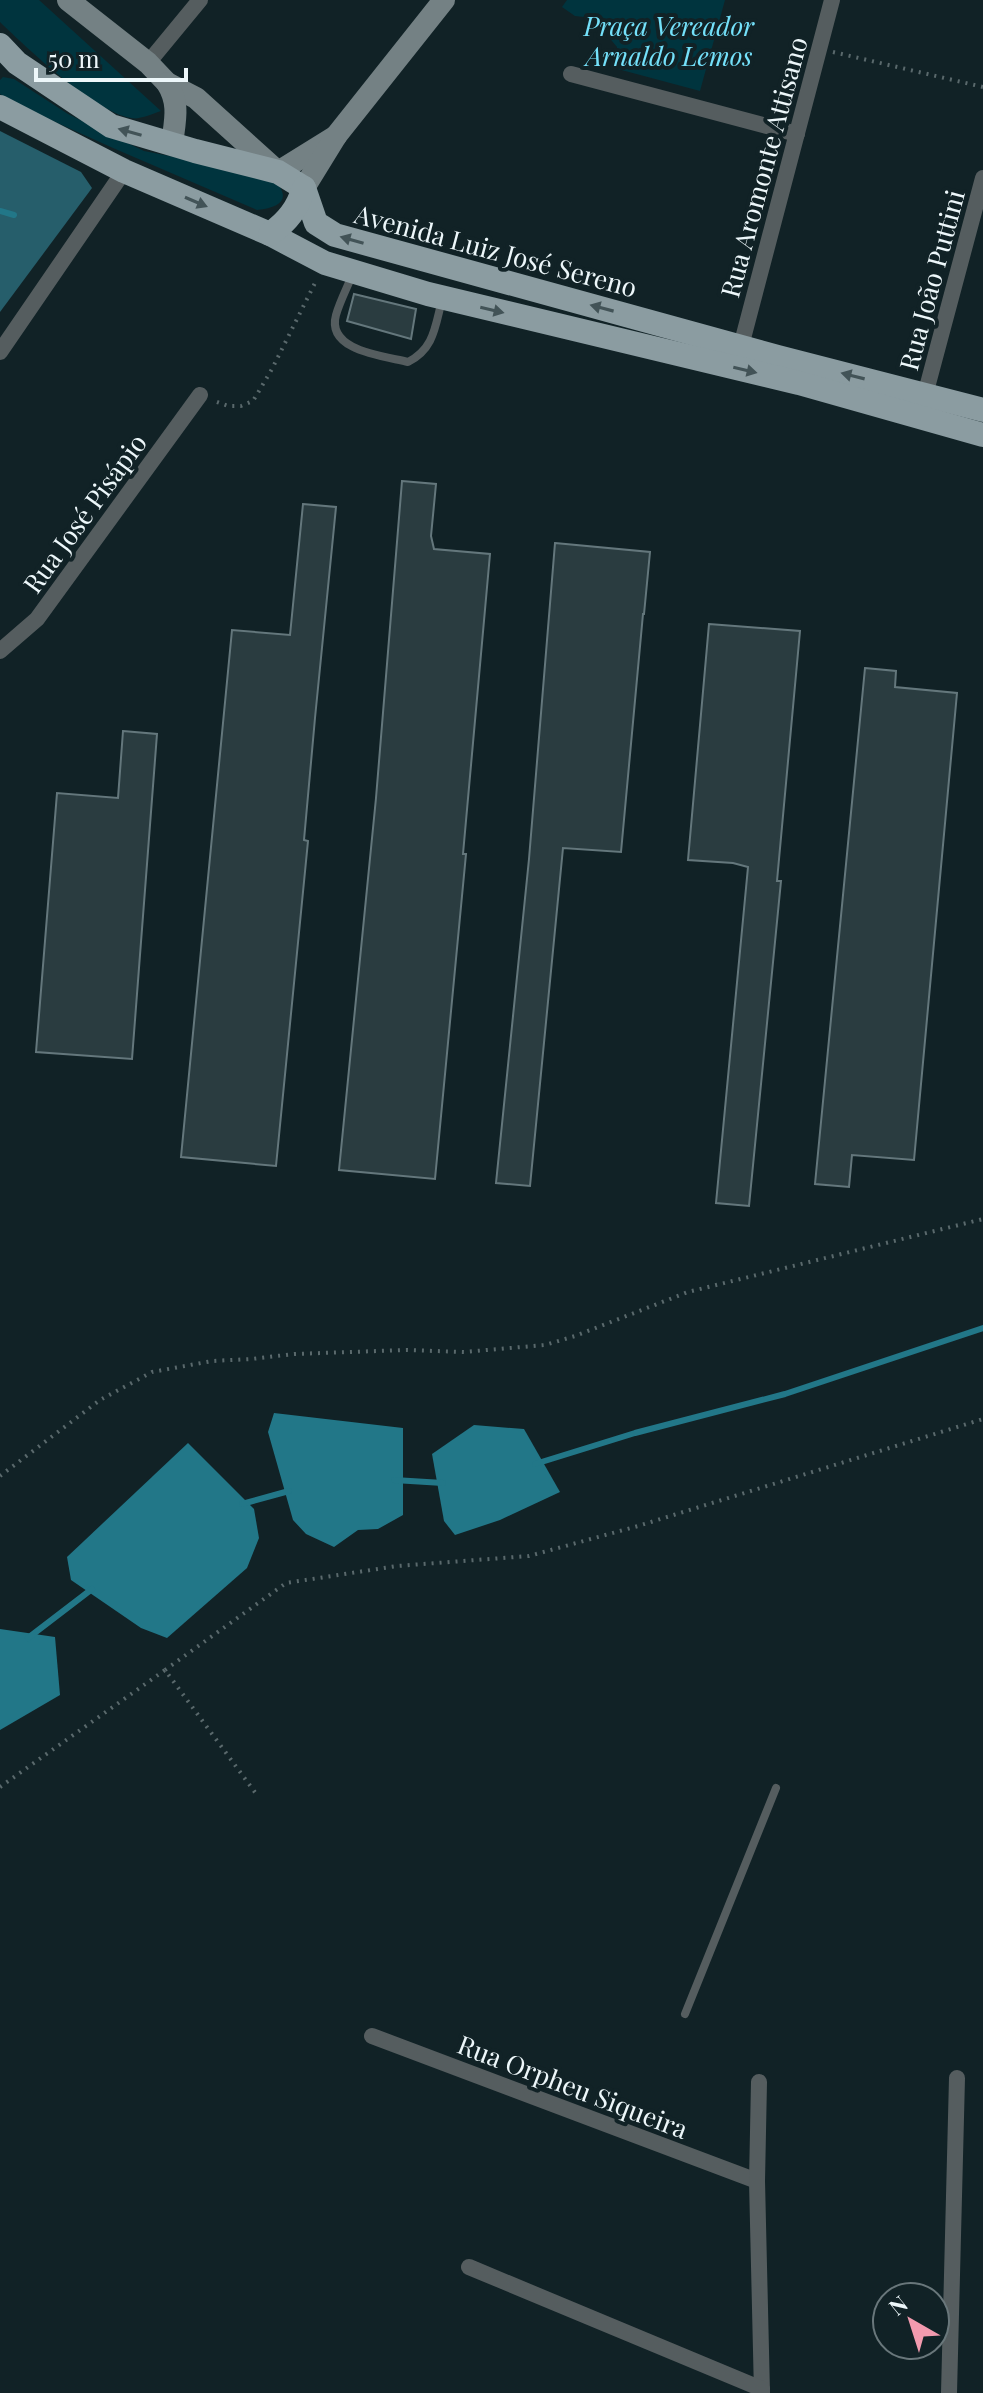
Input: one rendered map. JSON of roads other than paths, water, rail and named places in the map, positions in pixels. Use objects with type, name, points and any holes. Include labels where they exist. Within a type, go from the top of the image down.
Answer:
[{"type":"main road","points":[[0,45],[9,64],[111,126],[278,172],[304,188],[289,218],[270,234]]},
{"type":"main road","points":[[0,107],[124,171],[270,234],[325,263],[435,296],[799,383],[983,435]]},
{"type":"main road","name":"Avenida Luiz José Sereno","points":[[304,188],[316,223],[335,235],[983,410]]},
{"type":"main road","points":[[435,296],[436,264]]},
{"type":"street","points":[[68,0],[148,63],[167,83],[175,96],[176,107],[172,144]]},
{"type":"street","points":[[148,63],[200,0]]},
{"type":"street","points":[[304,188],[336,136],[444,0]]},
{"type":"street","name":"Rua Aromonte Attisano","points":[[741,346],[832,0]]},
{"type":"street","points":[[571,74],[797,134]]},
{"type":"street","points":[[167,83],[196,98],[278,172],[336,136]]},
{"type":"street","points":[[0,352],[124,171]]},
{"type":"street","name":"Rua João Puttini","points":[[925,395],[983,178]]},
{"type":"street","name":"Rua José Pisápio","points":[[0,651],[37,619],[200,395]]},
{"type":"street","name":"Rua Orpheu Siqueira","points":[[372,2036],[757,2181]]},
{"type":"street","points":[[949,2393],[957,2078]]},
{"type":"street","points":[[469,2267],[762,2391],[757,2181],[759,2082]]},
{"type":"lane","points":[[354,272],[335,318],[336,333],[348,346],[408,362],[422,355],[431,341],[435,296]]},
{"type":"lane","points":[[685,2014],[776,1788]]},
{"type":"waterway","points":[[0,211],[14,215]]},
{"type":"waterway","points":[[535,1464],[635,1433],[785,1394],[983,1328]]},
{"type":"waterway","points":[[394,1480],[443,1483]]},
{"type":"waterway","points":[[242,1504],[289,1491]]},
{"type":"waterway","points":[[28,1638],[92,1589]]},
{"type":"park label","name":"Praça Vereador Arnaldo Lemos","points":[[669,40]]}]
